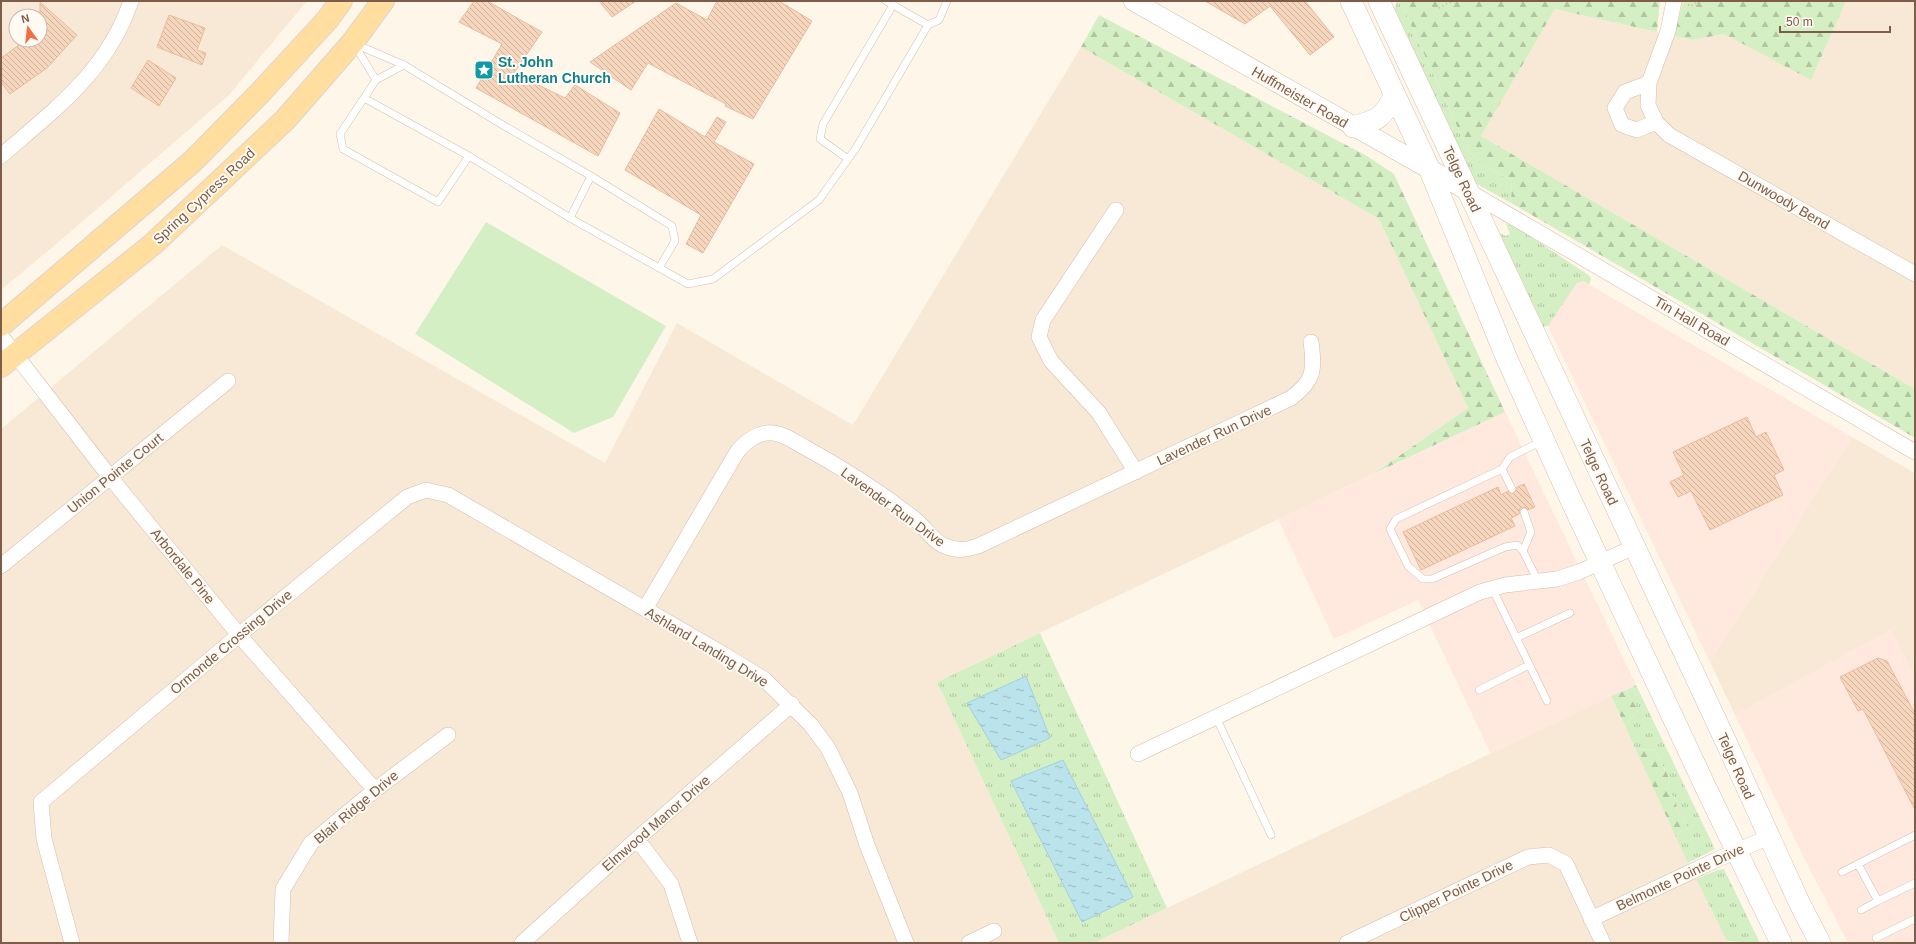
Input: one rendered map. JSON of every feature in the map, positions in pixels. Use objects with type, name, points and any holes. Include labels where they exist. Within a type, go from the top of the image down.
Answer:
[{"type":"main road","points":[[1,324],[192,162],[260,93],[328,19],[341,1]]},
{"type":"main road","name":"Spring Cypress Road","points":[[8,360],[152,245],[285,120],[353,42],[383,1]]},
{"type":"main road","name":"Telge Road","points":[[1351,1],[1429,168],[1507,359],[1736,851],[1781,943]]},
{"type":"main road","name":"Telge Road","points":[[1379,1],[1769,837],[1820,943]]},
{"type":"main road","points":[[328,19],[353,42]]},
{"type":"main road","points":[[1353,127],[1374,120],[1385,113],[1395,95]]},
{"type":"main road","points":[[192,162],[214,187]]},
{"type":"street","points":[[1,156],[75,92],[102,60],[126,18],[131,1]]},
{"type":"street","name":"Huffmeister Road","points":[[1133,1],[1353,127],[1429,168],[1468,192]]},
{"type":"street","name":"Dunwoody Bend","points":[[1674,1],[1668,31],[1649,83],[1648,105],[1656,122],[1669,135],[1915,274]]},
{"type":"street","points":[[1649,83],[1625,92],[1615,108],[1622,125],[1637,130],[1656,122]]},
{"type":"street","name":"Tin Hall Road","points":[[1468,192],[1915,452]]},
{"type":"street","points":[[1116,210],[1043,320],[1040,337],[1051,361],[1099,413],[1136,472]]},
{"type":"street","name":"Arbordale Pine","points":[[1,336],[8,360],[110,477],[239,635],[374,790]]},
{"type":"street","name":"Lavender Run Drive","points":[[645,609],[737,452],[743,444],[762,434],[773,432],[787,437],[833,463],[916,520],[943,546],[953,550],[964,550],[978,546],[1291,398],[1300,391],[1311,378],[1314,361],[1311,342]]},
{"type":"street","name":"Union Pointe Court","points":[[1,566],[228,381]]},
{"type":"street","name":"Ashland Landing Drive","points":[[426,490],[448,495],[645,609],[764,679],[792,704],[811,725],[828,748],[850,793],[870,852],[906,943]]},
{"type":"street","name":"Ormonde Crossing Drive","points":[[72,943],[44,839],[41,802],[239,635],[408,497],[426,490]]},
{"type":"street","points":[[1138,754],[1480,592],[1506,585],[1557,578],[1580,572],[1634,547]]},
{"type":"street","name":"Elmwood Manor Drive","points":[[522,943],[637,839],[792,704]]},
{"type":"street","name":"Blair Ridge Drive","points":[[281,943],[283,889],[311,844],[374,790],[448,735]]},
{"type":"street","name":"Belmonte Pointe Drive","points":[[1591,918],[1769,837]]},
{"type":"street","points":[[637,839],[670,884],[690,943]]},
{"type":"street","name":"Clipper Pointe Drive","points":[[1347,943],[1528,857],[1549,854],[1566,864],[1591,918]]},
{"type":"street","points":[[1591,918],[1602,943]]},
{"type":"street","points":[[969,943],[994,931]]},
{"type":"lane","points":[[364,98],[469,156],[570,218],[688,284],[713,279],[819,200],[848,159],[928,25],[938,20],[947,1]]},
{"type":"lane","points":[[848,159],[820,140],[823,124],[890,3],[928,25]]},
{"type":"lane","points":[[353,42],[404,65],[672,226],[675,241],[659,268]]},
{"type":"lane","points":[[353,42],[376,80]]},
{"type":"lane","points":[[404,65],[376,80],[340,134],[343,149],[438,202],[469,156]]},
{"type":"lane","points":[[570,218],[591,176]]},
{"type":"lane","points":[[1538,581],[1523,551],[1517,545],[1505,547],[1432,579],[1423,579],[1408,566],[1390,529],[1396,519],[1502,469],[1510,457],[1544,440]]},
{"type":"lane","points":[[1502,469],[1512,489]]},
{"type":"lane","points":[[1523,551],[1531,532],[1524,512]]},
{"type":"lane","points":[[1492,588],[1547,701]]},
{"type":"lane","points":[[1516,638],[1570,613]]},
{"type":"lane","points":[[1479,690],[1529,665]]},
{"type":"lane","points":[[1216,717],[1271,835]]},
{"type":"lane","points":[[1842,872],[1915,835]]},
{"type":"lane","points":[[1858,864],[1878,901]]},
{"type":"lane","points":[[1861,910],[1915,883]]},
{"type":"lane","points":[[1876,938],[1915,919]]},
{"type":"path","points":[[1439,8],[1452,1]]},
{"type":"shaded area","points":[[1,1],[307,1],[229,95],[1,290]]},
{"type":"shaded area","points":[[1846,1],[1915,1],[1915,389],[1481,136],[1555,9],[1692,40],[1724,34],[1811,79]]},
{"type":"shaded area","points":[[1081,47],[1379,219],[1468,408],[1373,474],[937,682],[1059,943],[1,943],[1,429],[222,245],[605,463],[677,323],[853,425]]},
{"type":"shaded area","points":[[1576,277],[1852,437],[1710,662],[1545,320]]},
{"type":"shaded area","points":[[1505,412],[1636,685],[1491,754],[1418,600],[1334,639],[1278,519]]},
{"type":"shaded area","points":[[1852,437],[1915,473],[1915,676],[1891,630],[1735,715],[1710,662]]},
{"type":"shaded area","points":[[1891,630],[1915,676],[1915,943],[1848,943],[1800,850],[1735,715]]},
{"type":"shaded area","points":[[1611,696],[1701,889],[1728,943],[1094,943]]},
{"type":"green space","points":[[1397,1],[1400,1],[1468,150],[1481,164],[1512,181],[1511,203],[1475,183],[1394,11]]},
{"type":"green space","points":[[1400,1],[1660,1],[1657,32],[1555,9],[1481,136],[1915,389],[1915,438],[1511,203],[1512,181],[1481,164],[1468,150]]},
{"type":"green space","points":[[1683,1],[1846,1],[1811,80],[1724,34],[1692,40],[1674,36]]},
{"type":"green space","points":[[1099,15],[1367,156],[1394,174],[1505,412],[1373,474],[1468,408],[1379,219],[1081,47]]},
{"type":"green space","points":[[486,222],[666,326],[613,417],[574,433],[415,334]]},
{"type":"green space","points":[[1506,224],[1513,225],[1591,278],[1589,284],[1583,281],[1577,283],[1548,326],[1543,327],[1539,322],[1499,233],[1506,236],[1510,234]]},
{"type":"green space","points":[[1040,633],[1167,908],[1094,943],[1059,943],[937,682]]},
{"type":"green space","points":[[1636,685],[1715,849],[1688,863],[1675,835],[1688,828],[1684,818],[1677,812],[1676,799],[1666,790],[1670,780],[1655,749],[1636,750],[1625,726],[1638,710],[1626,690]]},
{"type":"green space","points":[[1626,690],[1638,710],[1625,726],[1611,696]]},
{"type":"green space","points":[[1655,749],[1670,780],[1666,790],[1676,799],[1677,812],[1684,818],[1688,828],[1675,835],[1636,750]]},
{"type":"green space","points":[[1724,869],[1760,943],[1727,941],[1696,879],[1717,870]]},
{"type":"water","points":[[1026,676],[1050,738],[1001,760],[967,703]]},
{"type":"water","points":[[1063,760],[1133,897],[1082,922],[1011,781]]},
{"type":"building","points":[[474,1],[487,1],[542,32],[514,73],[565,98],[575,85],[620,113],[598,156],[476,88],[502,44],[459,22]]},
{"type":"building","points":[[599,1],[636,1],[612,17]]},
{"type":"building","points":[[717,1],[779,1],[812,21],[753,119],[725,106],[726,104],[648,63],[631,90],[590,62],[676,3],[707,20]]},
{"type":"building","points":[[1205,1],[1305,1],[1334,37],[1310,55],[1270,6],[1245,24]]},
{"type":"building","points":[[40,2],[47,8],[40,8]]},
{"type":"building","points":[[48,9],[77,35],[47,68],[10,94],[1,82],[1,58],[15,48],[48,48]]},
{"type":"building","points":[[169,15],[205,28],[197,50],[206,53],[202,65],[157,47]]},
{"type":"building","points":[[148,60],[176,78],[159,106],[131,88]]},
{"type":"building","points":[[659,109],[705,137],[717,117],[726,122],[714,142],[754,164],[703,253],[686,244],[701,215],[625,170]]},
{"type":"building","points":[[1747,417],[1756,437],[1766,432],[1784,470],[1774,475],[1783,495],[1710,530],[1691,491],[1678,497],[1670,482],[1684,475],[1673,452]]},
{"type":"building","points":[[1524,484],[1535,507],[1528,510],[1525,507],[1520,508],[1519,514],[1511,518],[1515,526],[1421,570],[1403,532],[1498,487],[1501,495],[1508,491],[1512,494],[1516,491],[1517,487]]},
{"type":"building","points":[[1878,658],[1887,661],[1915,714],[1915,810],[1863,709],[1858,711],[1840,677]]},
{"type":"place","name":"St. John Lutheran Church","points":[[484,70]]}]
